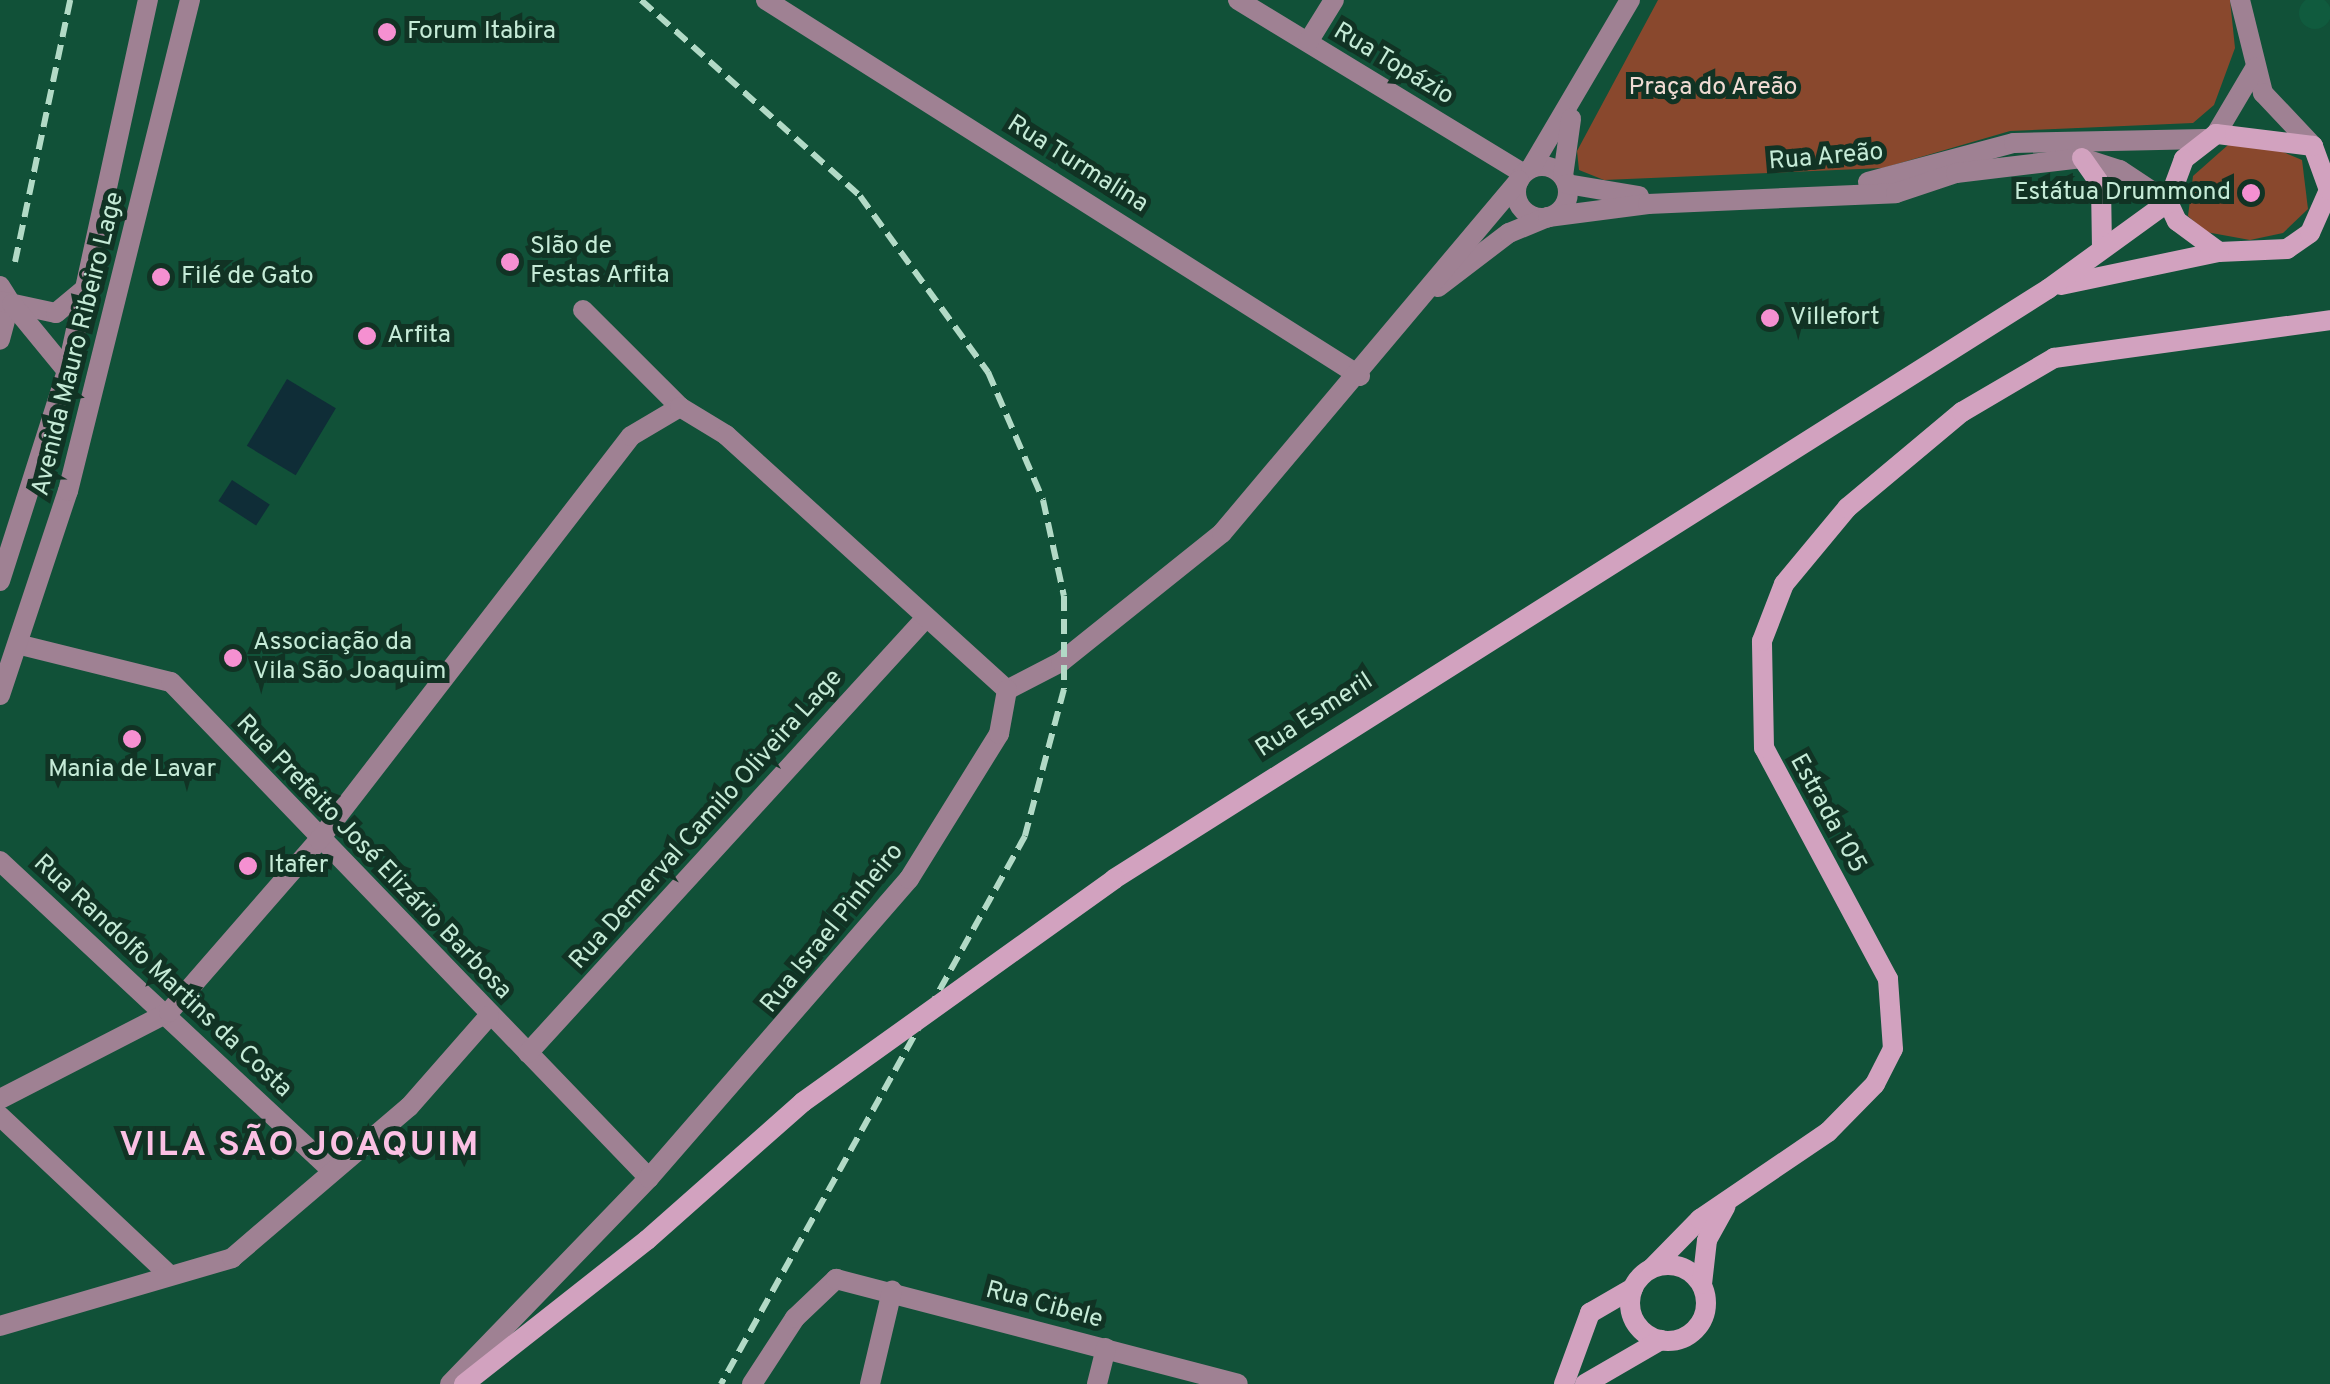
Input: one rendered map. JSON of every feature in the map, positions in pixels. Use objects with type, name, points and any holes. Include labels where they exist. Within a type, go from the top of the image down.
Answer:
[{"type":"main road","points":[[2048,289],[2219,252],[2287,249],[2326,211],[2329,190],[2322,149],[2210,136],[2184,159],[2168,202],[2177,222],[2219,252]]},
{"type":"main road","points":[[2082,158],[2101,185],[2102,249]]},
{"type":"main road","name":"Rua Esmeril","points":[[464,1384],[647,1240],[803,1102],[1114,879],[2048,289],[2168,202]]},
{"type":"main road","name":"Estrada 105","points":[[1652,1268],[1729,1201],[1828,1132],[1875,1084],[1896,1012],[1888,979],[1764,748],[1762,641],[1784,584],[1890,472],[1962,412],[2054,358],[2330,320]]},
{"type":"main road","name":"Estrada 105","points":[[1702,1284],[1707,1240],[1729,1201]]},
{"type":"main road","points":[[1564,1384],[1590,1313],[1633,1288],[1652,1268],[1688,1270],[1702,1284],[1706,1301],[1693,1332],[1661,1340],[1585,1384]]},
{"type":"main road","points":[[1633,1288],[1634,1320],[1661,1340]]},
{"type":"street","name":"Avenida Mauro Ribeiro Lage","points":[[0,581],[67,371],[148,0]]},
{"type":"street","name":"Avenida Mauro Ribeiro Lage","points":[[0,696],[21,645],[190,0]]},
{"type":"street","name":"Rua Turmalina","points":[[766,0],[1360,376]]},
{"type":"street","name":"Rua Topázio","points":[[1238,0],[1524,174]]},
{"type":"street","points":[[1308,42],[1334,0]]},
{"type":"street","points":[[1438,287],[1469,232],[1524,174],[1574,104],[1630,0]]},
{"type":"street","points":[[2240,0],[2255,68],[2280,120],[2322,149]]},
{"type":"street","points":[[2210,136],[2255,68]]},
{"type":"street","points":[[583,310],[680,407],[726,434],[922,621],[1007,690],[1061,662],[1222,533],[1438,287],[1508,232],[1548,217],[1567,201],[1565,180],[1574,104]]},
{"type":"street","name":"Rua Areão","points":[[1524,174],[1625,196],[1846,184],[2014,144],[2210,136]]},
{"type":"street","points":[[2082,158],[2120,170],[2168,202]]},
{"type":"street","name":"Rua Areão","points":[[1548,217],[1896,193],[1956,173],[2082,158]]},
{"type":"street","points":[[1524,174],[1524,210],[1548,217]]},
{"type":"street","points":[[3,297],[56,312],[87,287]]},
{"type":"street","points":[[0,340],[3,297]]},
{"type":"street","points":[[3,297],[67,371]]},
{"type":"street","points":[[0,1099],[169,1012],[319,840],[631,436],[680,407]]},
{"type":"street","name":"Rua Demerval Camilo Oliveira Lage","points":[[528,1053],[922,621]]},
{"type":"street","name":"Rua Prefeito José Elizário Barbosa","points":[[21,645],[171,682],[319,840],[650,1178]]},
{"type":"street","name":"Rua Israel Pinheiro","points":[[450,1384],[650,1178],[909,879],[999,734],[1007,690]]},
{"type":"street","name":"Rua Randolfo Martins da Costa","points":[[0,861],[169,1012],[332,1171]]},
{"type":"street","points":[[0,1326],[167,1273],[232,1258],[409,1107],[489,1016]]},
{"type":"street","points":[[0,1116],[167,1273]]},
{"type":"street","name":"Rua Cibele","points":[[752,1384],[795,1318],[836,1279],[1238,1384]]},
{"type":"street","points":[[870,1384],[892,1291]]},
{"type":"street","points":[[1097,1384],[1106,1348]]},
{"type":"shaded area","points":[[2315,-3],[2326,2],[2331,13],[2326,24],[2315,29],[2304,24],[2299,13],[2304,2]]},
{"type":"green space","name":"Praça do Areão","points":[[1658,0],[2230,0],[2235,48],[2214,105],[2193,123],[2010,131],[1883,168],[1604,180],[1579,170],[1577,151]]},
{"type":"green space","name":"Estátua Drummond","points":[[2228,145],[2269,146],[2302,160],[2308,209],[2283,233],[2250,240],[2206,232],[2188,216],[2193,176]]},
{"type":"water","points":[[287,379],[336,408],[296,475],[247,446]]},
{"type":"water","points":[[232,480],[270,505],[256,525],[218,501]]},
{"type":"railway","points":[[15,262],[70,0]]},
{"type":"railway","points":[[641,0],[860,196],[988,372],[1043,500],[1064,596],[1064,689],[1025,836],[721,1384]]},
{"type":"place","name":"Forum Itabira","points":[[387,32]]},
{"type":"place","name":"Estátua Drummond","points":[[2251,193]]},
{"type":"place","name":"Slão de Festas Arfita","points":[[510,262]]},
{"type":"place","name":"Filé de Gato","points":[[161,277]]},
{"type":"place","name":"Villefort","points":[[1770,318]]},
{"type":"place","name":"Arfita","points":[[367,336]]},
{"type":"place","name":"Associação da Vila São Joaquim","points":[[233,658]]},
{"type":"place","name":"Mania de Lavar","points":[[132,739]]},
{"type":"place","name":"Itafer","points":[[248,866]]},
{"type":"district","name":"VILA SÃO JOAQUIM","points":[[300,1146]]}]
